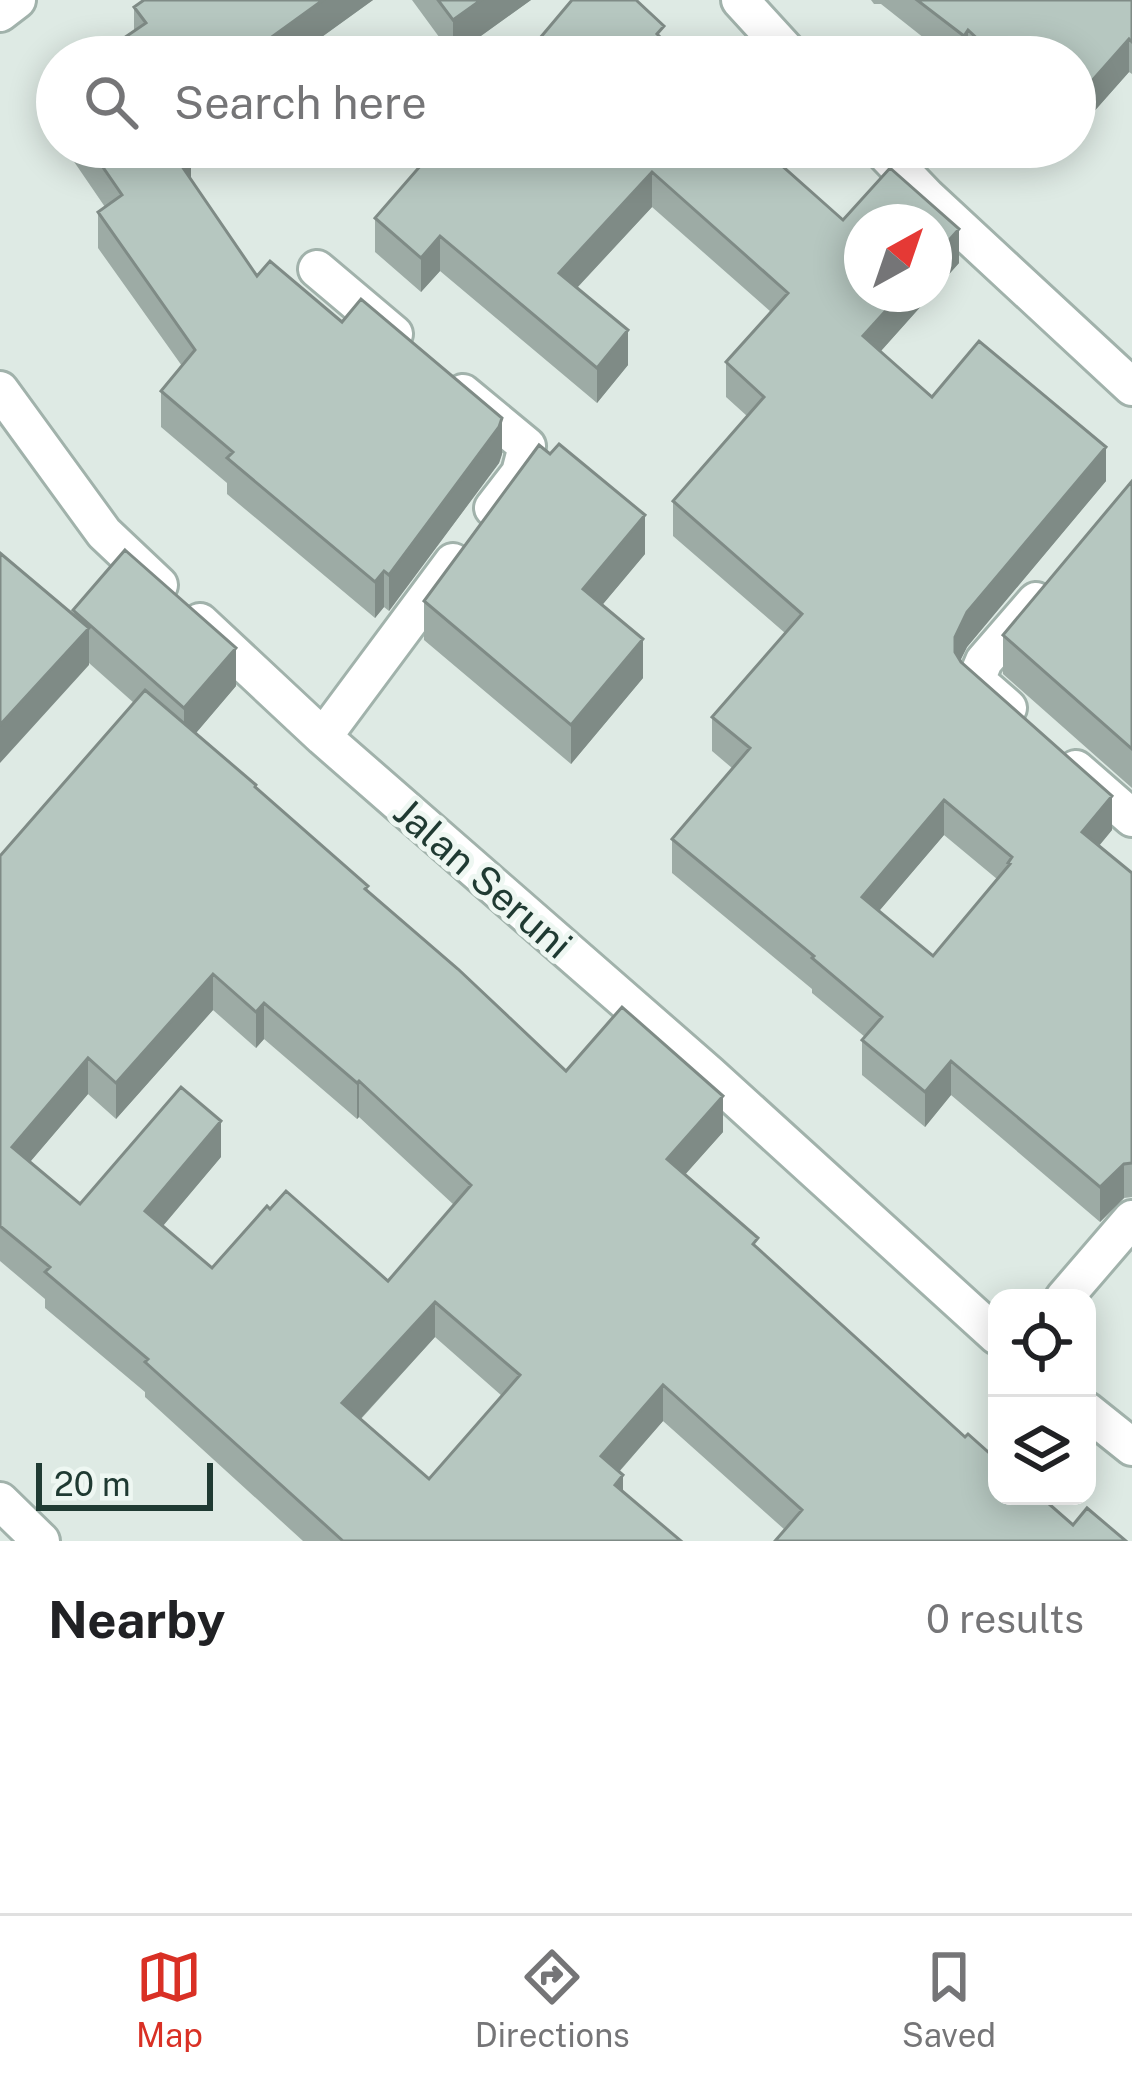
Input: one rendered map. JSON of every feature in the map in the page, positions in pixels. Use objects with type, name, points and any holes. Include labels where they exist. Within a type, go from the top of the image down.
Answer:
[{"type":"street","points":[[0,13],[17,0]]},
{"type":"street","points":[[740,0],[773,36]]},
{"type":"street","points":[[899,168],[1132,386]]},
{"type":"street","points":[[317,269],[527,446],[520,472],[322,737]]},
{"type":"street","name":"Jalan Seruni","points":[[0,390],[104,533],[322,737],[709,1074],[988,1328]]},
{"type":"street","points":[[1056,577],[984,661],[976,680],[1132,818]]},
{"type":"street","points":[[1072,1289],[1132,1219]]},
{"type":"street","points":[[1096,1418],[1132,1447]]},
{"type":"street","points":[[0,1501],[41,1541]]},
{"type":"building","points":[[144,0],[323,0],[273,36],[127,36],[146,23],[134,7]]},
{"type":"building","points":[[438,0],[481,0],[453,20]]},
{"type":"building","points":[[572,0],[636,0],[664,26],[659,36],[542,36]]},
{"type":"building","points":[[917,0],[1132,0],[1132,42],[1129,39],[1096,76],[1096,36],[974,36],[968,30],[964,36]]},
{"type":"building","points":[[103,168],[183,168],[257,276],[270,261],[342,322],[361,299],[502,418],[389,575],[384,571],[375,582],[227,458],[233,452],[161,391],[195,350],[98,212],[122,195]]},
{"type":"building","points":[[418,168],[785,168],[844,219],[844,312],[885,312],[863,336],[932,397],[979,341],[1106,447],[967,612],[955,637],[955,652],[1112,796],[1082,832],[1132,873],[1132,1163],[1124,1164],[1100,1187],[951,1061],[925,1092],[862,1040],[882,1017],[672,839],[750,748],[712,717],[802,614],[673,501],[764,397],[726,362],[788,293],[652,172],[559,273],[628,330],[597,368],[440,236],[421,258],[375,218]],"holes":[[[944,800],[1012,857],[933,956],[862,897]]]},
{"type":"building","points":[[890,168],[931,204],[857,204]]},
{"type":"building","points":[[559,444],[645,515],[583,589],[643,639],[571,725],[424,601],[539,445],[550,454]]},
{"type":"building","points":[[1132,481],[1132,749],[1003,635]]},
{"type":"building","points":[[125,550],[236,648],[184,708],[73,610]]},
{"type":"building","points":[[0,553],[89,628],[0,725]]},
{"type":"building","points":[[145,690],[368,886],[365,889],[566,1071],[622,1007],[723,1096],[667,1159],[758,1238],[753,1244],[965,1437],[968,1434],[988,1452],[988,1505],[1050,1505],[1073,1525],[1087,1508],[1126,1541],[775,1541],[802,1510],[663,1385],[601,1456],[623,1475],[615,1485],[681,1541],[343,1541],[145,1362],[148,1359],[45,1272],[50,1267],[0,1226],[0,856]],"holes":[[[213,974],[256,1012],[264,1003],[359,1081],[471,1185],[388,1281],[286,1191],[212,1268],[145,1211],[221,1121],[181,1087],[80,1204],[12,1147],[88,1058],[116,1083]],[[435,1302],[520,1375],[429,1479],[342,1403]]]}]
